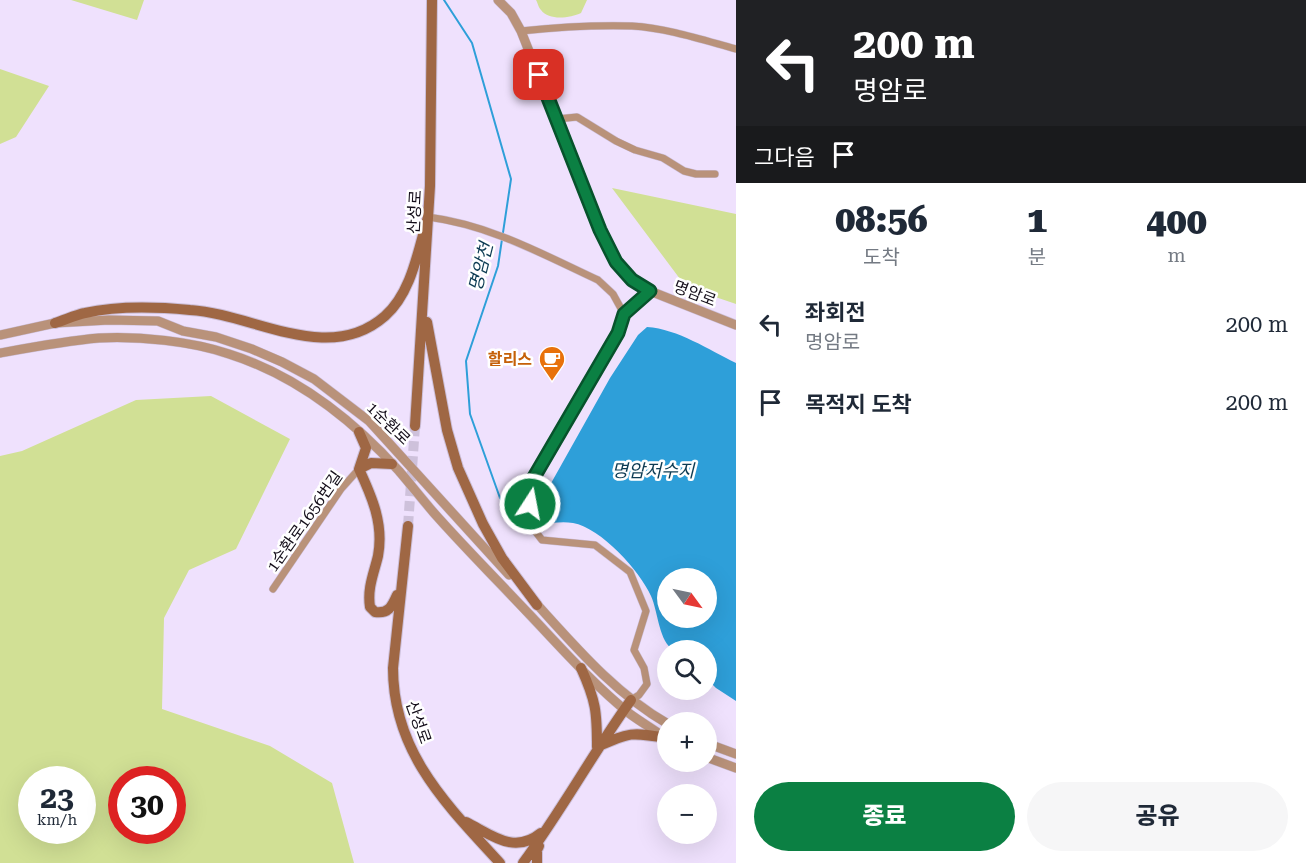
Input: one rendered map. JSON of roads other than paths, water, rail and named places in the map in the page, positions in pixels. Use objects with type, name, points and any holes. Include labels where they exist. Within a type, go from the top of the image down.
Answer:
[{"type":"main road","name":"산성로","points":[[415,426],[428,217],[432,0]]},
{"type":"main road","points":[[55,323],[86,313],[129,308],[191,310],[231,317],[297,335],[324,339],[347,337],[369,327],[386,315],[399,299],[407,284],[428,217]]},
{"type":"main road","points":[[423,304],[441,404],[458,468],[483,524],[502,558],[537,605]]},
{"type":"main road","points":[[359,432],[366,448],[359,469],[372,496],[379,533],[378,553],[369,587],[370,607],[375,612],[392,608],[402,584]]},
{"type":"main road","points":[[359,469],[371,463],[392,464]]},
{"type":"main road","name":"산성로","points":[[408,526],[393,668],[395,705],[416,757],[433,784],[460,819],[500,863]]},
{"type":"main road","points":[[581,668],[594,696],[597,714],[597,747]]},
{"type":"main road","points":[[537,863],[537,850],[550,827],[597,747],[628,704]]},
{"type":"main road","points":[[597,747],[624,735],[637,733],[657,737]]},
{"type":"main road","points":[[460,819],[495,837],[519,844],[535,838],[550,827]]},
{"type":"main road","points":[[523,863],[550,827]]},
{"type":"street","name":"명암로","points":[[498,0],[511,13],[521,31],[600,230],[616,262],[632,280],[650,291],[736,325]]},
{"type":"street","points":[[521,31],[556,27],[634,26],[685,35],[736,49]]},
{"type":"street","points":[[557,119],[577,117],[616,141],[635,150],[663,158],[684,171],[696,174],[715,174]]},
{"type":"street","points":[[428,217],[458,221],[484,228],[598,280],[613,294],[624,314]]},
{"type":"street","points":[[628,704],[647,684],[644,668],[634,650],[646,611],[630,572],[595,545],[542,540],[529,523],[530,484],[618,333],[624,314],[650,291]]},
{"type":"street","name":"1순환로","points":[[0,335],[55,323],[109,320],[158,321],[183,331],[216,337],[252,349],[314,379],[369,422],[393,446],[628,704],[657,718]]},
{"type":"street","name":"1순환로","points":[[0,354],[100,338],[151,340],[192,345],[229,354],[278,375],[305,390],[341,415],[392,464],[434,513],[581,668],[628,704],[657,730]]},
{"type":"street","name":"1순환로1656번길","points":[[273,589],[341,489],[359,469]]},
{"type":"street","points":[[717,747],[736,754]]},
{"type":"street","points":[[717,760],[736,768]]},
{"type":"water","name":"명암저수지","points":[[647,327],[670,332],[693,341],[736,363],[736,701],[717,689],[717,640],[665,640],[660,628],[717,628],[717,568],[657,568],[657,616],[646,586],[629,563],[607,542],[595,533],[573,523],[536,523],[535,498],[545,494],[610,378],[638,335]]},
{"type":"waterway","name":"명암천","points":[[444,0],[472,43],[511,179],[498,266],[466,361],[470,414],[500,498],[514,514],[537,514]]},
{"type":"tunnel","points":[[408,526],[415,426]]},
{"type":"place","name":"할리스","points":[[552,382]]}]
